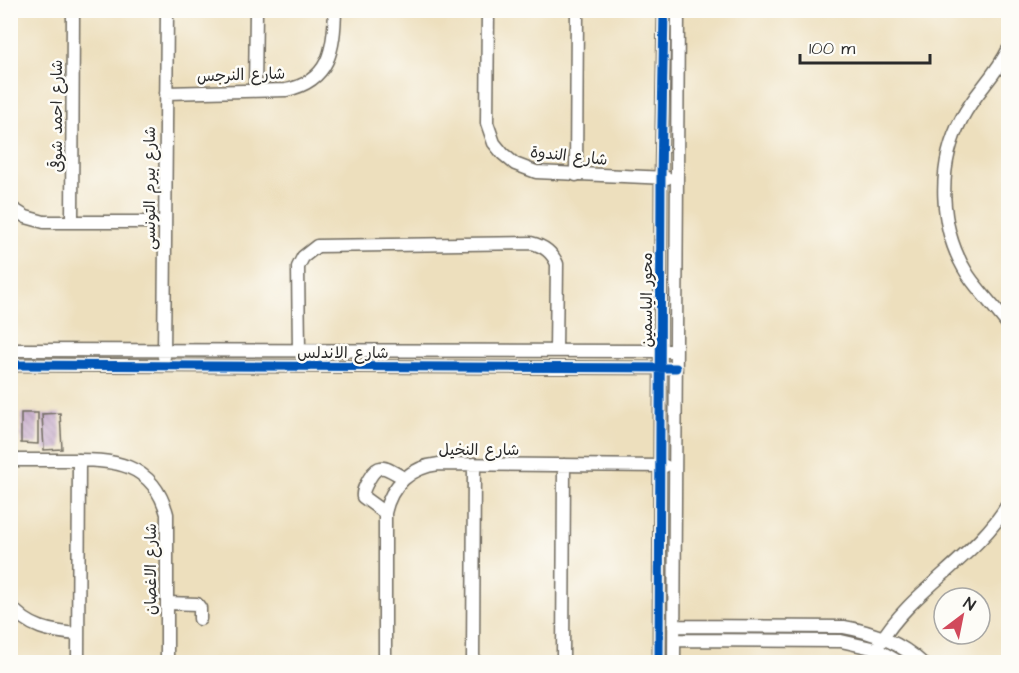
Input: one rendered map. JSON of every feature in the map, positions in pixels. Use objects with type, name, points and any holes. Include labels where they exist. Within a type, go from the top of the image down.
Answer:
[{"type":"street","name":"شارع احمد شوقى","points":[[72,222],[73,10]]},
{"type":"street","name":"شارع بيرم التونسى","points":[[164,365],[167,10]]},
{"type":"street","points":[[255,91],[256,10]]},
{"type":"street","name":"شارع النرجس","points":[[166,93],[294,88],[316,76],[326,64],[332,50],[335,10]]},
{"type":"street","name":"شارع الندوة","points":[[488,10],[487,116],[494,143],[509,160],[536,172],[677,179]]},
{"type":"street","points":[[576,175],[577,10]]},
{"type":"street","name":"محور الياسمين","points":[[659,663],[664,10]]},
{"type":"street","name":"محور الياسمين","points":[[674,663],[678,10]]},
{"type":"street","points":[[1008,50],[991,79],[961,119],[951,144],[945,171],[944,198],[948,225],[956,251],[968,275],[1008,325]]},
{"type":"street","points":[[10,207],[32,219],[72,222],[165,222]]},
{"type":"street","points":[[299,351],[298,267],[303,257],[317,246],[531,243],[546,248],[557,264],[556,351]]},
{"type":"street","name":"شارع الاندلس","points":[[10,350],[676,351]]},
{"type":"street","name":"شارع الاندلس","points":[[10,365],[676,368]]},
{"type":"street","name":"شارع الاغصان","points":[[10,460],[104,460],[122,464],[146,477],[157,491],[167,513],[167,663]]},
{"type":"street","points":[[78,663],[79,460]]},
{"type":"street","name":"شارع النخيل","points":[[404,478],[431,465],[675,466]]},
{"type":"street","points":[[472,663],[474,465]]},
{"type":"street","points":[[562,663],[564,465]]},
{"type":"street","points":[[385,513],[363,497],[363,491],[374,471],[379,468],[384,468],[404,478],[393,490],[385,513],[385,663]]},
{"type":"street","points":[[876,649],[900,617],[985,534],[1008,504]]},
{"type":"street","points":[[167,603],[197,604],[200,608],[200,619]]},
{"type":"street","points":[[12,609],[39,628],[55,633],[78,634]]},
{"type":"street","points":[[675,626],[844,627],[884,637],[900,646],[921,663]]},
{"type":"street","points":[[674,640],[841,640],[876,649],[899,663]]},
{"type":"building","points":[[21,413],[38,413],[38,444],[21,443]]},
{"type":"building","points":[[60,413],[62,449],[44,450],[42,414]]},
{"type":"building","points":[[10,418],[12,418],[14,449],[10,449]]},
{"type":"cycle path","points":[[659,662],[664,10]]},
{"type":"cycle path","points":[[10,365],[676,368]]}]
